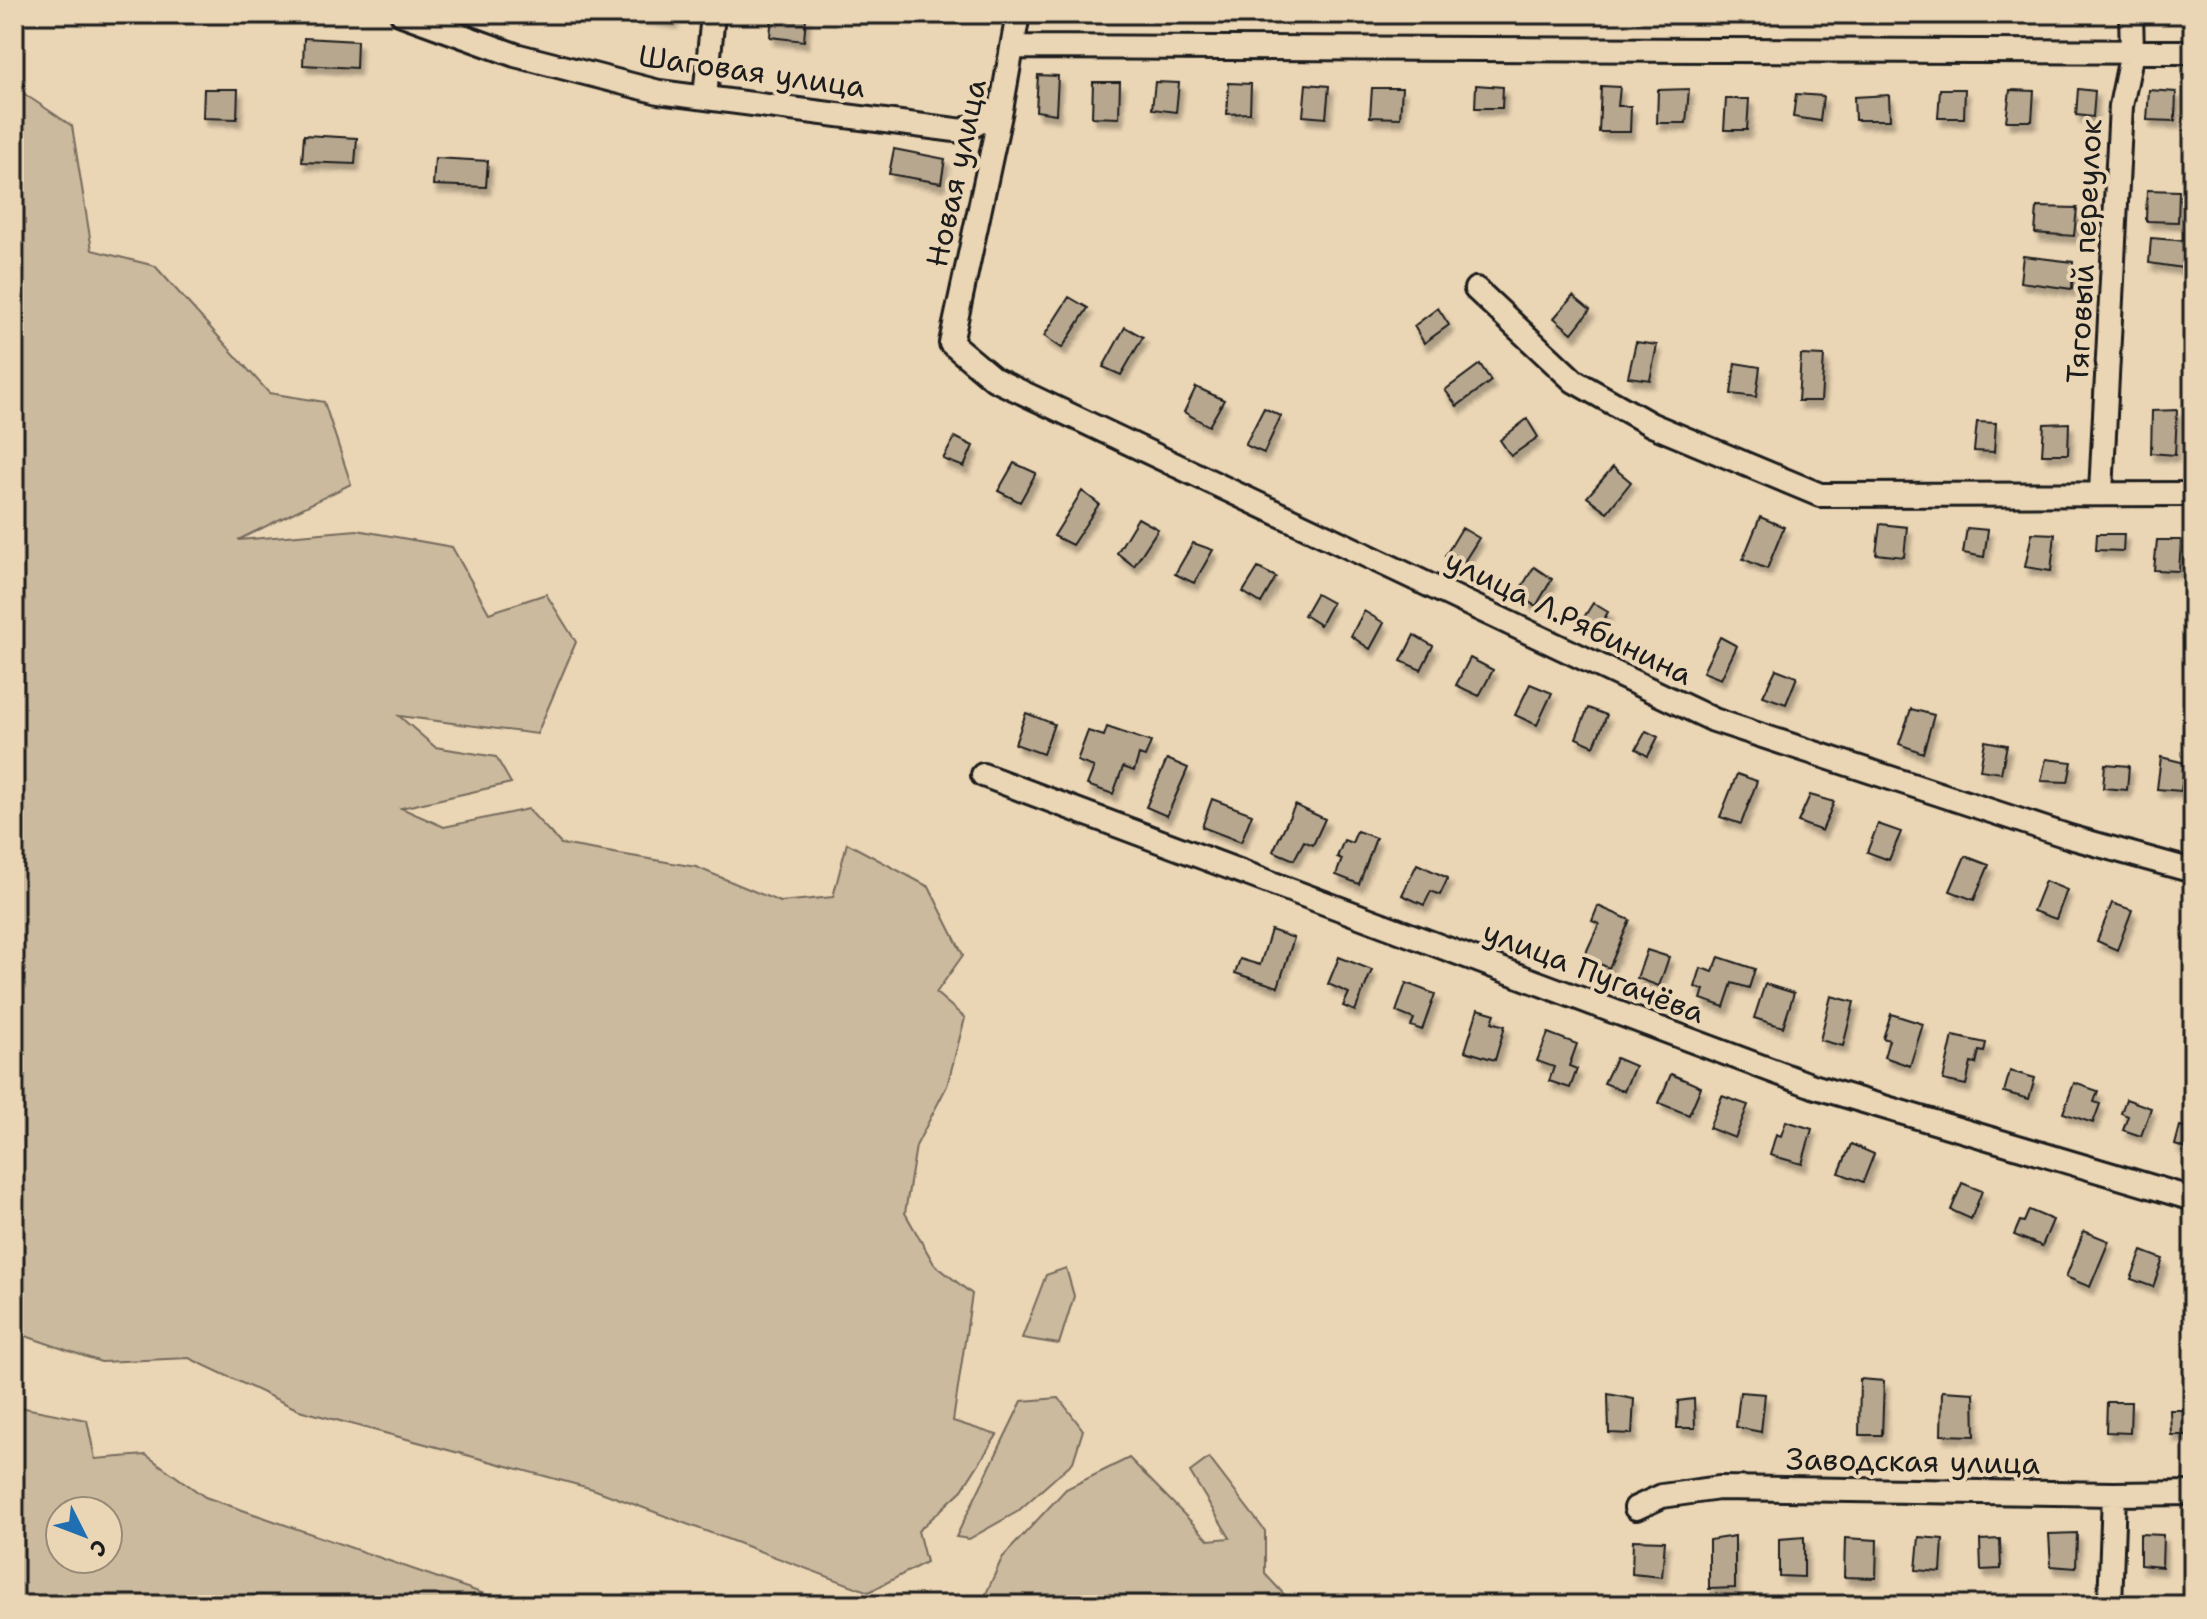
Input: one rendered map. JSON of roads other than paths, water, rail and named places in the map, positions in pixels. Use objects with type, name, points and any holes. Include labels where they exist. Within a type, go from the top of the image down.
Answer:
[{"type":"street","name":"Шаговая улица","points":[[402,14],[515,55],[659,92],[963,131],[1001,110]]},
{"type":"street","points":[[705,97],[713,14]]},
{"type":"street","name":"Новая улица","points":[[951,343],[1001,110],[1018,14]]},
{"type":"street","name":"Тяговый переулок","points":[[2101,492],[2121,106],[2132,52],[2131,14]]},
{"type":"street","points":[[1013,47],[2193,52]]},
{"type":"street","points":[[1476,289],[1574,381],[1652,425],[1820,495],[2193,494]]},
{"type":"street","name":"улица Л.Рябинина","points":[[951,343],[994,379],[1714,720],[2070,837],[2193,871]]},
{"type":"street","name":"улица Пугачёва","points":[[983,775],[1813,1086],[2193,1199]]},
{"type":"street","name":"Заводская улица","points":[[1636,1508],[1662,1496],[1719,1488],[2193,1493]]},
{"type":"street","points":[[2110,1605],[2114,1494]]}]
